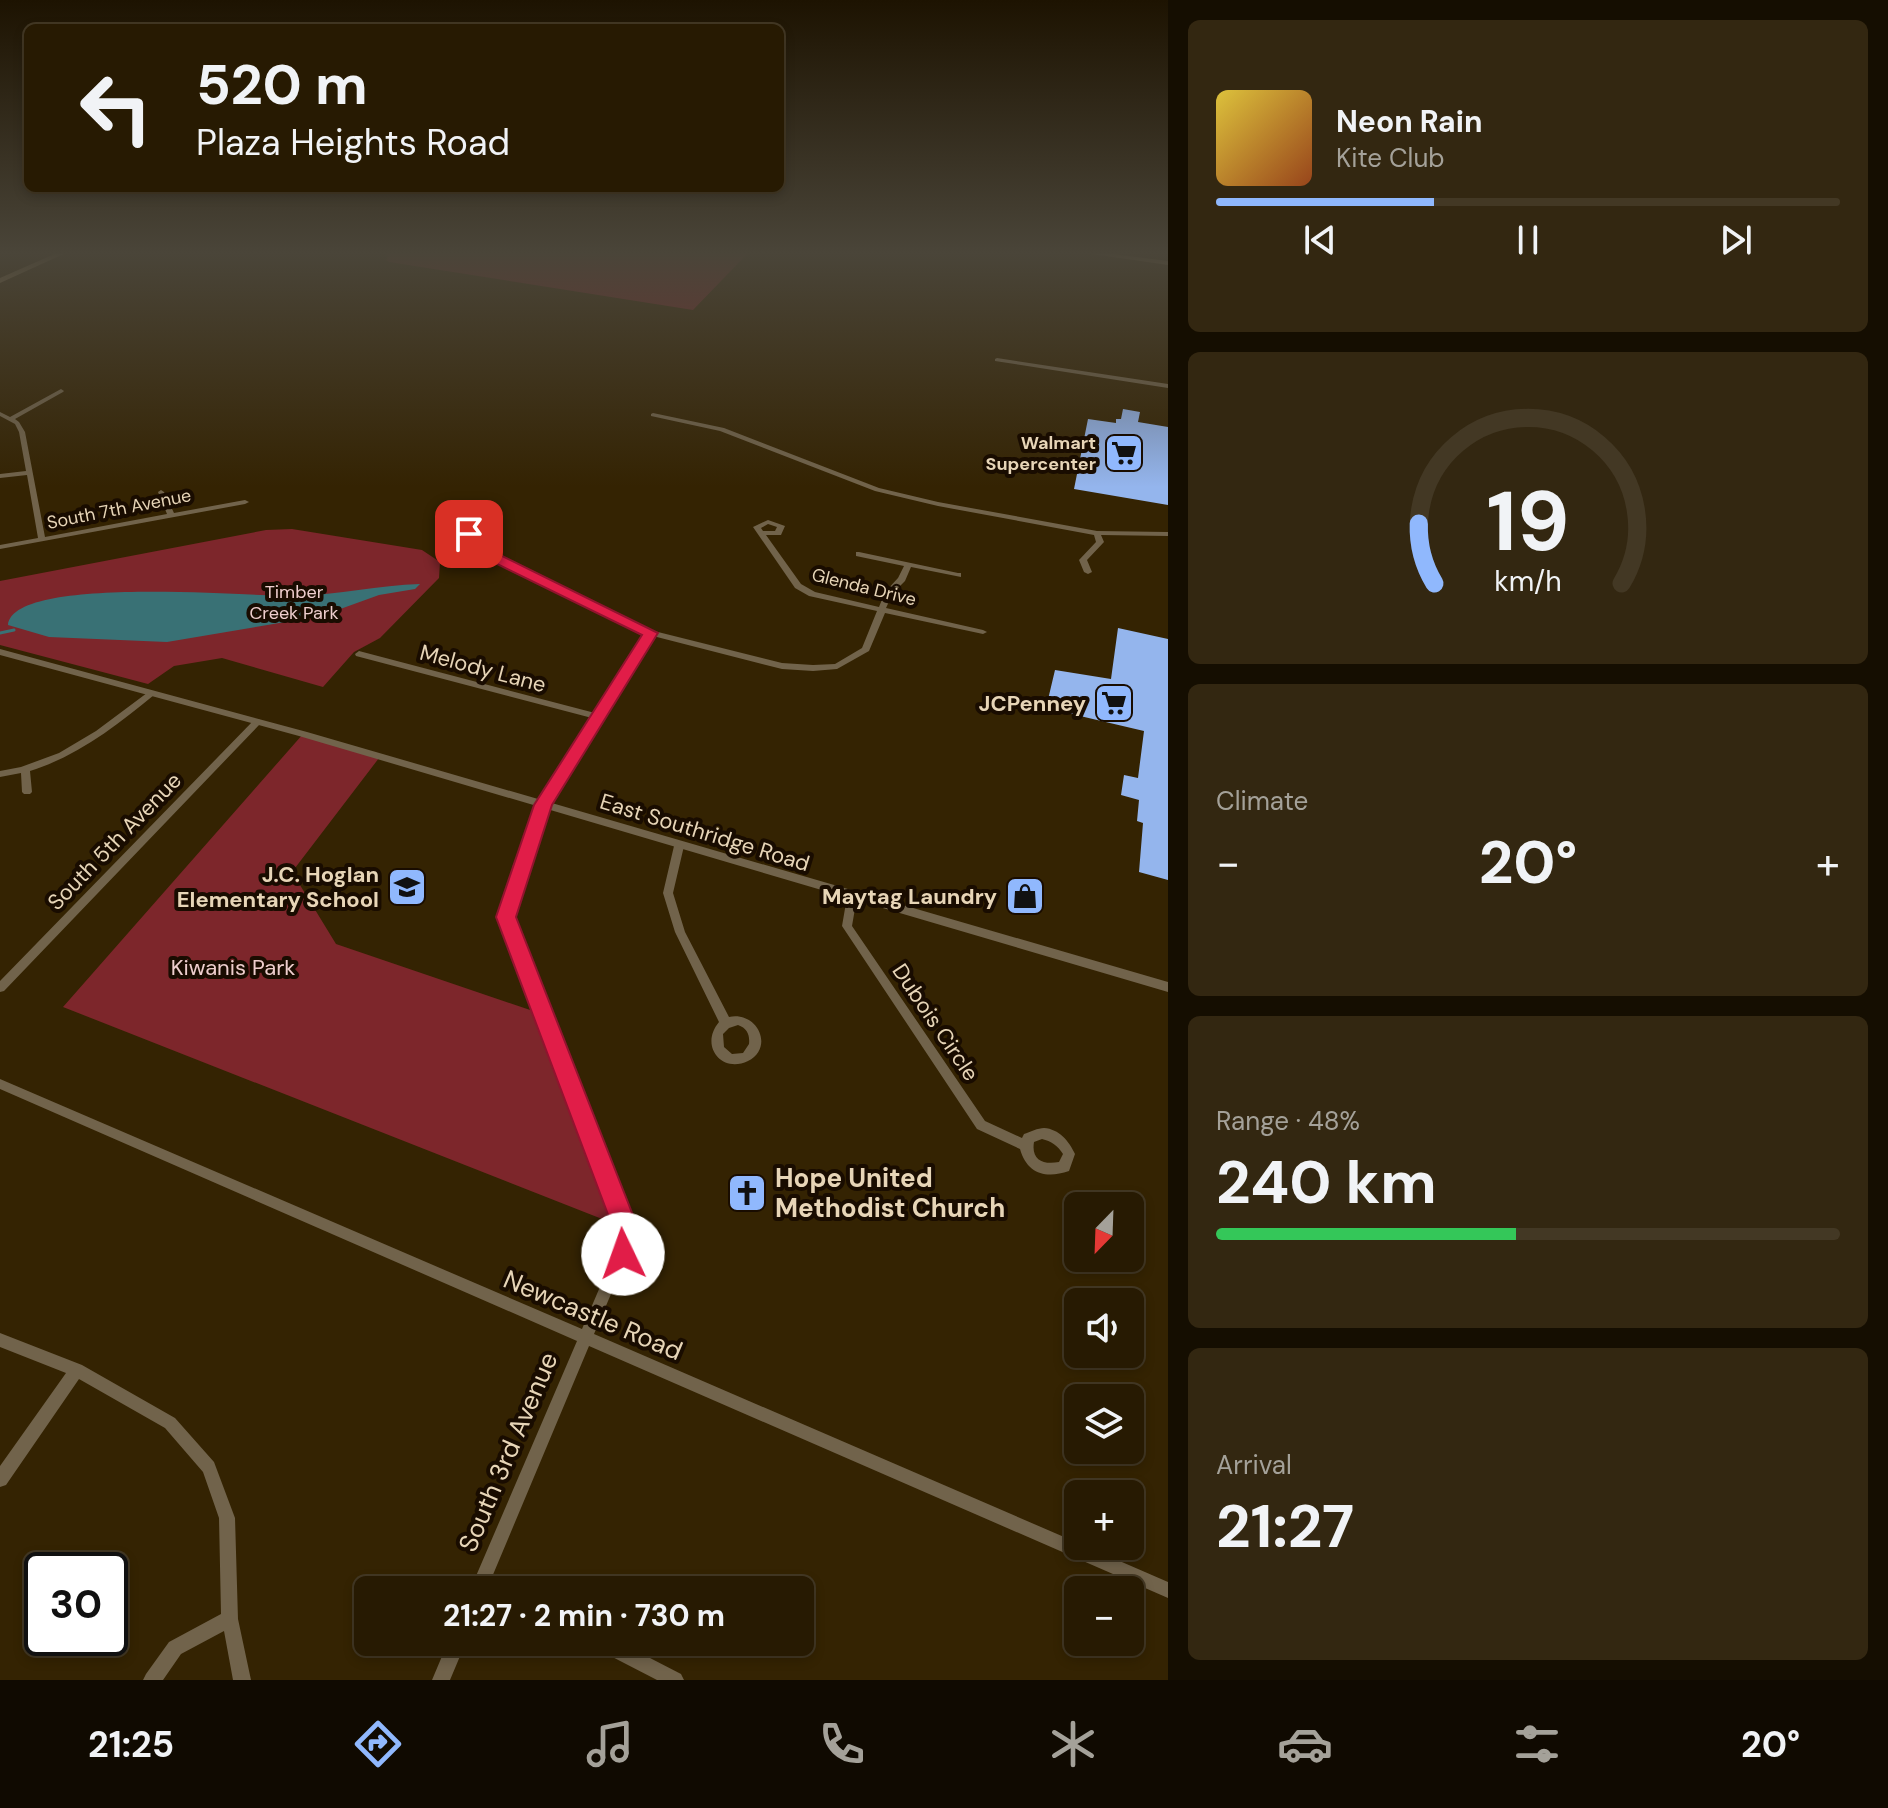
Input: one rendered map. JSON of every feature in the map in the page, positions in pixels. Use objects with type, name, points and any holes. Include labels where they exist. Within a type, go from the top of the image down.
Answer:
[{"type":"street","points":[[997,360],[1168,386]]},
{"type":"street","points":[[11,419],[61,391]]},
{"type":"street","points":[[0,414],[11,419],[22,432],[42,540]]},
{"type":"street","points":[[653,415],[735,434],[877,490],[1029,523],[1097,533],[1168,534]]},
{"type":"street","points":[[0,476],[29,473]]},
{"type":"street","points":[[161,492],[171,515]]},
{"type":"street","name":"South 7th Avenue","points":[[0,547],[245,502]]},
{"type":"street","name":"Glenda Drive","points":[[764,533],[798,586],[812,594],[983,632]]},
{"type":"street","points":[[1088,572],[1083,560],[1100,542],[1097,533]]},
{"type":"street","points":[[469,534],[494,557],[651,633],[782,666],[837,666],[866,649],[889,592],[902,579],[908,564]]},
{"type":"street","points":[[859,554],[958,575]]},
{"type":"street","name":"South 3rd Avenue","points":[[484,1576],[627,1240],[506,917],[543,805],[651,633]]},
{"type":"street","name":"East Southridge Road","points":[[0,652],[257,722],[1168,987]]},
{"type":"street","name":"Melody Lane","points":[[359,654],[598,717]]},
{"type":"street","points":[[0,774],[25,770],[77,750],[151,693]]},
{"type":"street","name":"South 5th Avenue","points":[[0,988],[257,722]]},
{"type":"street","points":[[25,770],[27,792]]},
{"type":"street","points":[[679,846],[668,893],[680,932],[726,1024]]},
{"type":"street","name":"Dubois Circle","points":[[852,897],[847,926],[981,1125],[1025,1145]]},
{"type":"street","name":"Newcastle Road","points":[[0,1084],[1168,1590]]},
{"type":"street","points":[[0,1340],[77,1370],[170,1423],[209,1467],[227,1518],[230,1619],[242,1680]]},
{"type":"street","points":[[0,1479],[77,1370]]},
{"type":"street","points":[[152,1680],[175,1648],[230,1619]]},
{"type":"street","points":[[441,1680],[451,1656]]},
{"type":"street","points":[[628,1656],[675,1680]]},
{"type":"green space","name":"Timber Creek Park","points":[[292,529],[422,550],[440,562],[439,578],[380,638],[354,652],[323,687],[222,658],[174,666],[148,684],[0,645],[0,581],[266,530]]},
{"type":"green space","name":"Kiwanis Park","points":[[303,734],[379,758],[292,872],[336,944],[542,1014],[625,1228],[63,1007]]},
{"type":"water","points":[[420,584],[415,589],[379,595],[321,616],[167,642],[49,637],[8,625],[20,609],[49,599],[91,594],[188,592],[297,596]]},
{"type":"building","name":"Walmart Supercenter","points":[[1123,409],[1140,412],[1138,422],[1168,427],[1168,505],[1074,489],[1088,419],[1116,423],[1116,419],[1121,419]]},
{"type":"building","points":[[1118,628],[1168,639],[1168,880],[1139,872],[1143,823],[1137,821],[1139,800],[1121,795],[1124,775],[1138,778],[1144,731],[1046,708],[1055,670],[1111,679]]},
{"type":"waterway","points":[[0,633],[14,630]]},
{"type":"place","name":"Walmart Supercenter","points":[[1124,453]]},
{"type":"place","name":"JCPenney","points":[[1114,703]]},
{"type":"place","name":"J.C. Hoglan Elementary School","points":[[407,887]]},
{"type":"place","name":"Maytag Laundry","points":[[1025,896]]},
{"type":"place","name":"Hope United Methodist Church","points":[[747,1193]]},
{"type":"route","points":[[469,534],[494,557],[651,633],[543,805],[524,853],[506,917],[625,1228],[627,1240],[623,1254]]}]
